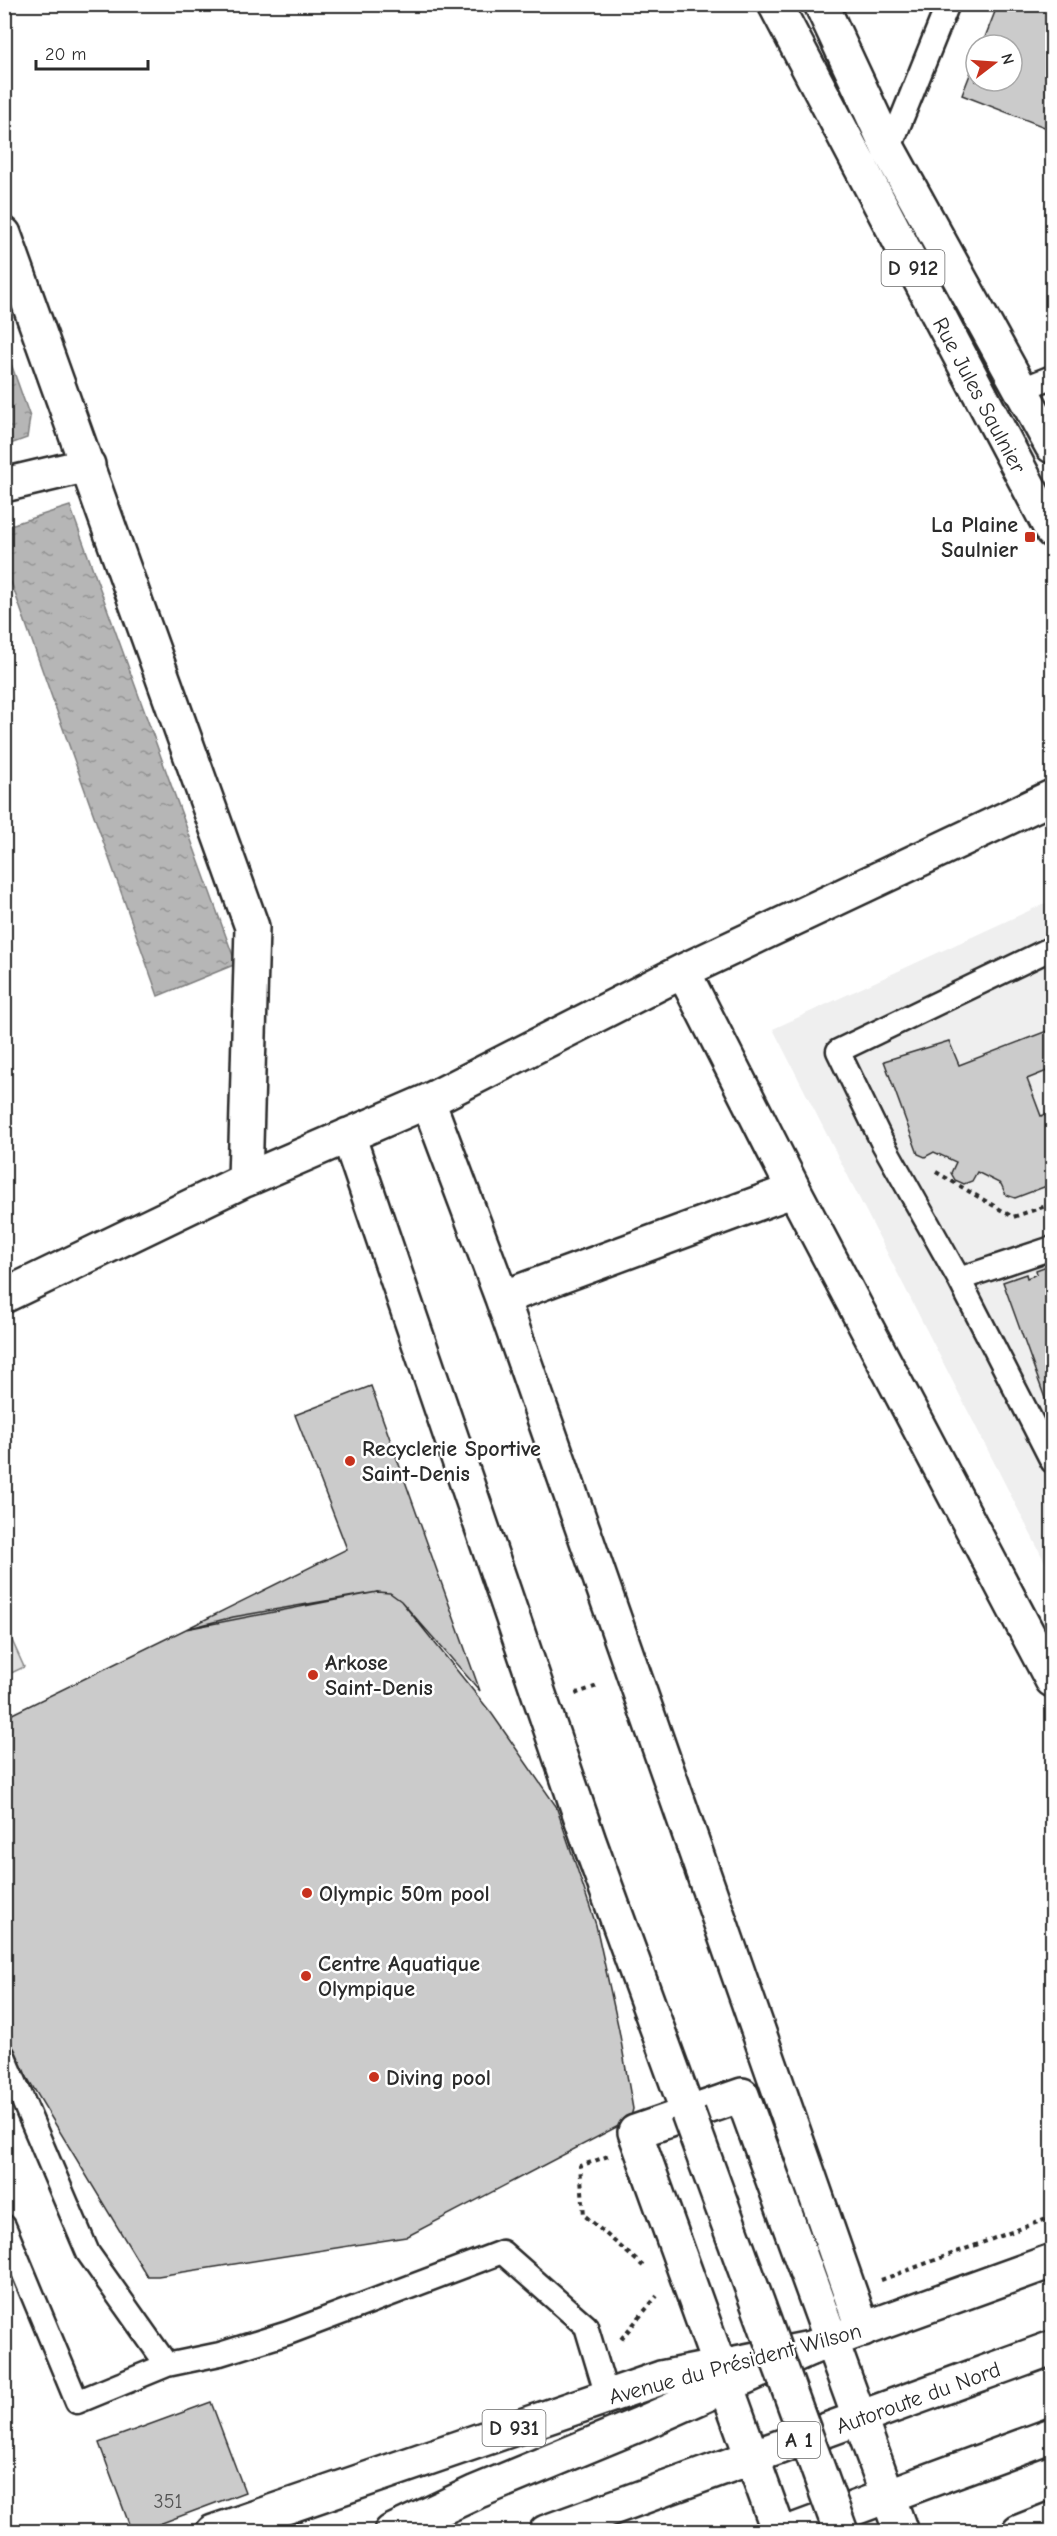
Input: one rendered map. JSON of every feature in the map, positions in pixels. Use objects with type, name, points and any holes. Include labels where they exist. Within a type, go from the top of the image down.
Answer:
[{"type":"main road","name":"Rue Jules Saulnier","points":[[775,4],[1053,531]]},
{"type":"main road","name":"Rue Jules Saulnier","points":[[821,4],[889,150],[1053,446]]},
{"type":"main road","points":[[4,234],[252,927],[244,1180]]},
{"type":"main road","points":[[4,485],[88,465]]},
{"type":"main road","points":[[4,1296],[244,1180],[428,1101],[683,971],[1053,797]]},
{"type":"main road","points":[[683,971],[794,1190],[1053,1680]]},
{"type":"main road","points":[[428,1101],[502,1298],[863,2330]]},
{"type":"main road","points":[[348,1134],[590,1841],[841,2532]]},
{"type":"main road","points":[[502,1298],[794,1190]]},
{"type":"main road","points":[[779,2532],[634,2132],[742,2094],[821,2344],[860,2418],[901,2532]]},
{"type":"main road","name":"Avenue du Président Wilson","points":[[213,2532],[661,2378],[723,2375],[863,2330],[1053,2261]]},
{"type":"main road","name":"Autoroute du Nord","points":[[546,2532],[1053,2348]]},
{"type":"main road","points":[[391,2532],[476,2492],[638,2425],[723,2375]]},
{"type":"main road","points":[[790,2532],[1053,2435]]},
{"type":"main road","points":[[1019,2532],[1053,2519]]},
{"type":"lane","points":[[889,150],[948,4]]},
{"type":"lane","points":[[1022,389],[1053,377]]},
{"type":"lane","points":[[1053,948],[838,1051],[881,1140],[959,1280],[1053,1461]]},
{"type":"lane","points":[[959,1280],[1049,1249]]},
{"type":"lane","points":[[4,2056],[88,2253],[167,2365]]},
{"type":"lane","points":[[4,2226],[77,2402],[167,2365],[220,2354],[288,2333],[502,2252],[586,2326],[607,2396]]},
{"type":"path","points":[[932,1170],[1013,1217],[1053,1204]]},
{"type":"path","points":[[581,1703],[577,1693],[633,1673]]},
{"type":"path","points":[[580,2166],[584,2215],[649,2271]]},
{"type":"path","points":[[849,2291],[1053,2217]]},
{"type":"path","points":[[619,2342],[659,2293]]},
{"type":"shaded area","points":[[1052,900],[1052,1576],[773,1029]]},
{"type":"shaded area","points":[[5,1625],[24,1667],[4,1676]]},
{"type":"water","points":[[4,344],[30,417],[27,438],[5,446]]},
{"type":"water","points":[[70,506],[236,964],[158,996],[5,565],[4,527]]},
{"type":"building","points":[[998,4],[1052,4],[1052,130],[962,95],[964,90],[964,93],[1024,93],[1024,33],[987,33]]},
{"type":"building","points":[[1052,1029],[1052,1069],[1027,1079],[1041,1116],[1052,1112],[1052,1184],[1015,1198],[1006,1195],[1001,1184],[977,1172],[972,1181],[964,1184],[955,1180],[951,1173],[956,1162],[934,1152],[925,1157],[918,1154],[884,1061],[949,1041],[959,1065]]},
{"type":"building","points":[[1052,1264],[1052,1399],[1046,1401],[1003,1282],[1026,1274],[1027,1278],[1037,1274],[1036,1270]]},
{"type":"building","points":[[371,1386],[480,1691],[401,1601],[390,1593],[377,1592],[186,1629],[347,1549],[295,1415]]},
{"type":"building","name":"Centre Aquatique Olympique","points":[[377,1592],[390,1593],[401,1601],[492,1714],[556,1806],[596,1925],[619,2030],[633,2109],[630,2120],[406,2237],[147,2276],[19,2064],[4,2027],[4,1718],[186,1629],[233,1617]]},
{"type":"building","points":[[211,2402],[245,2492],[138,2532],[132,2532],[99,2443]]},
{"type":"place","name":"La Plaine Saulnier","points":[[1030,537]]},
{"type":"place","name":"Recyclerie Sportive Saint-Denis","points":[[350,1461]]},
{"type":"place","name":"Arkose Saint-Denis","points":[[313,1675]]},
{"type":"place","name":"Olympic 50m pool","points":[[307,1893]]},
{"type":"place","name":"Centre Aquatique Olympique","points":[[306,1976]]},
{"type":"place","name":"Diving pool","points":[[374,2077]]}]
